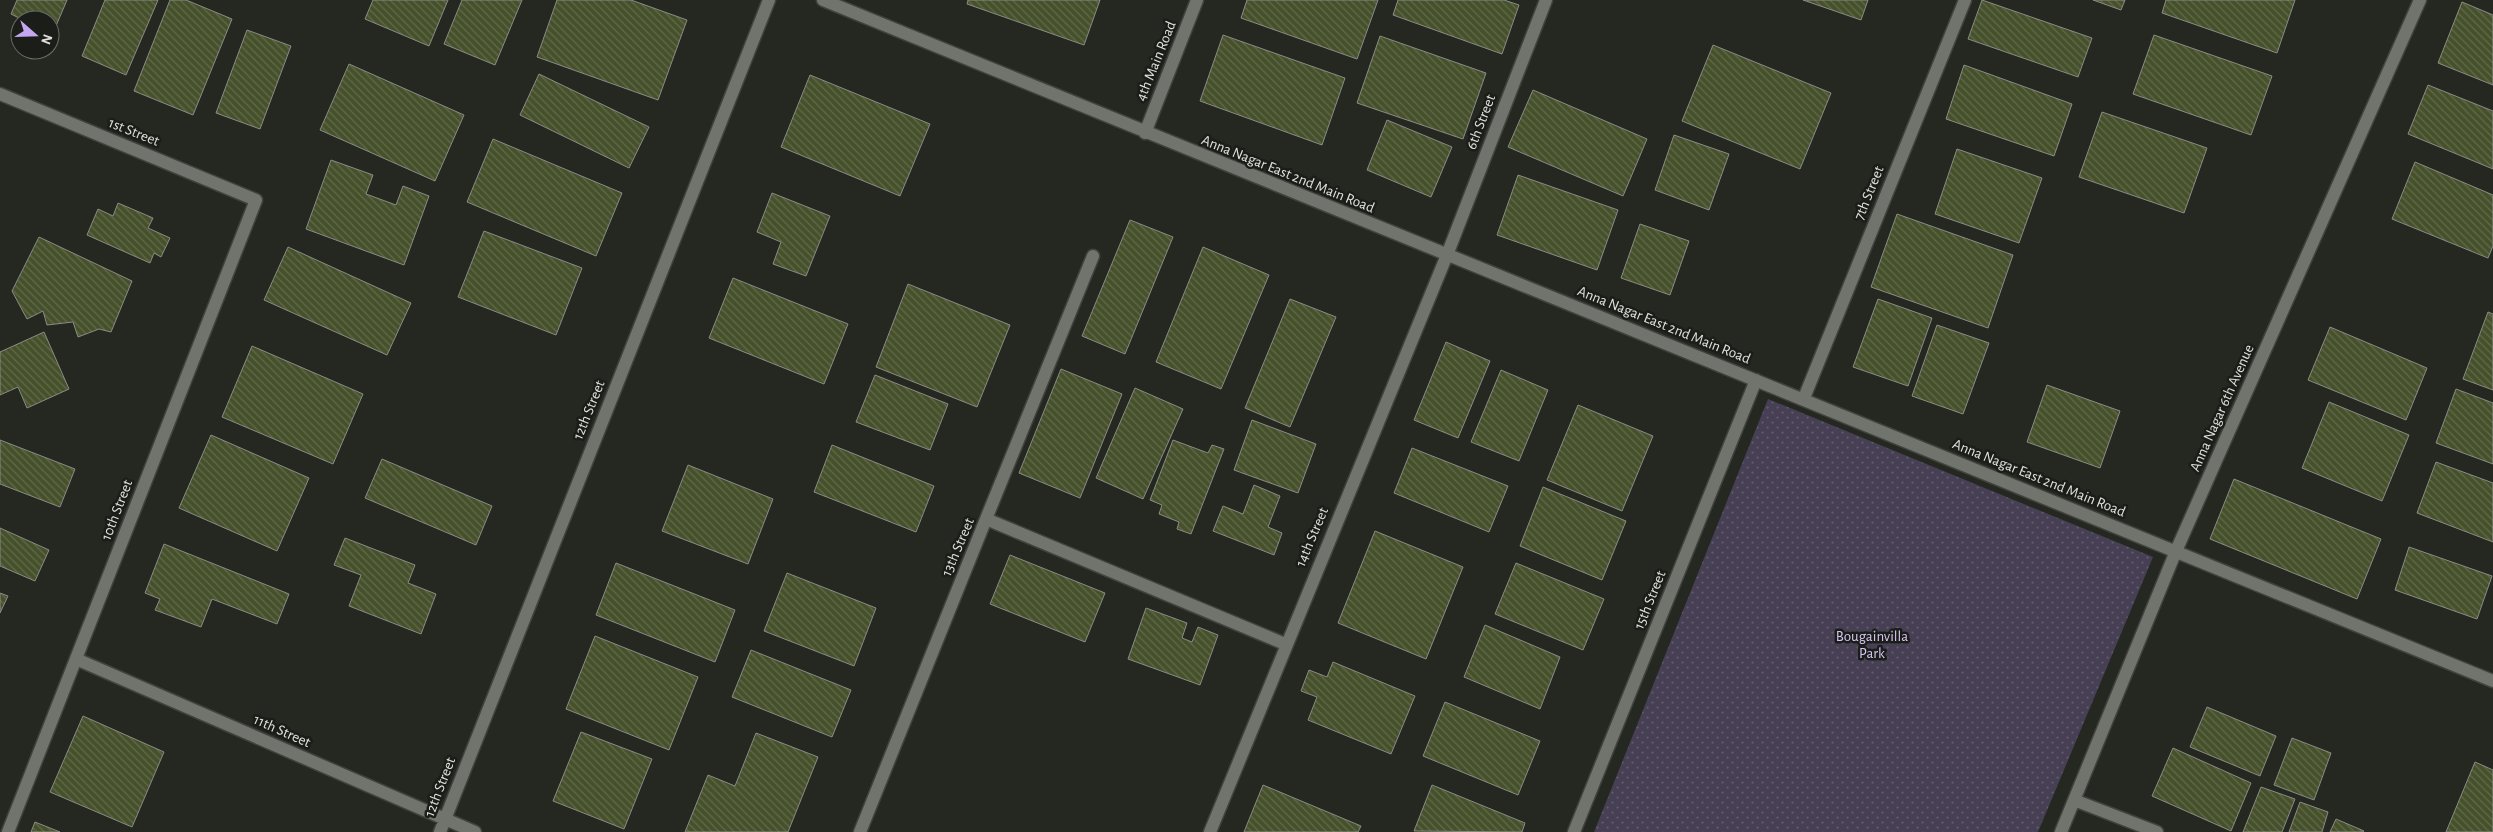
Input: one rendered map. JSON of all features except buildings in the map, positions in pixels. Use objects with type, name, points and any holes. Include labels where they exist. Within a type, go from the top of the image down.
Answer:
[{"type":"street","name":"12th Street","points":[[440,832],[769,0]]},
{"type":"street","name":"Anna Nagar East 2nd Main Road","points":[[822,0],[1144,133],[1804,398],[2493,681]]},
{"type":"street","name":"4th Main Road","points":[[1144,133],[1197,0]]},
{"type":"street","name":"6th Street","points":[[1447,255],[1546,0]]},
{"type":"street","name":"7th Street","points":[[1804,398],[1965,0]]},
{"type":"street","name":"Anna Nagar 6th Avenue","points":[[2061,832],[2176,552],[2420,0]]},
{"type":"street","name":"1st Street","points":[[0,94],[256,200]]},
{"type":"street","name":"10th Street","points":[[8,832],[256,200]]},
{"type":"street","name":"14th Street","points":[[1210,832],[1285,644],[1447,255]]},
{"type":"street","points":[[986,519],[1093,256]]},
{"type":"street","name":"15th Street","points":[[1574,832],[1756,380]]},
{"type":"street","name":"13th Street","points":[[860,832],[986,519],[1285,644]]},
{"type":"street","name":"11th Street","points":[[76,659],[475,832]]},
{"type":"street","points":[[2074,800],[2157,832]]},
{"type":"green space","name":"Bougainvilla Park","points":[[1768,399],[2153,557],[2038,832],[1594,832]]}]
